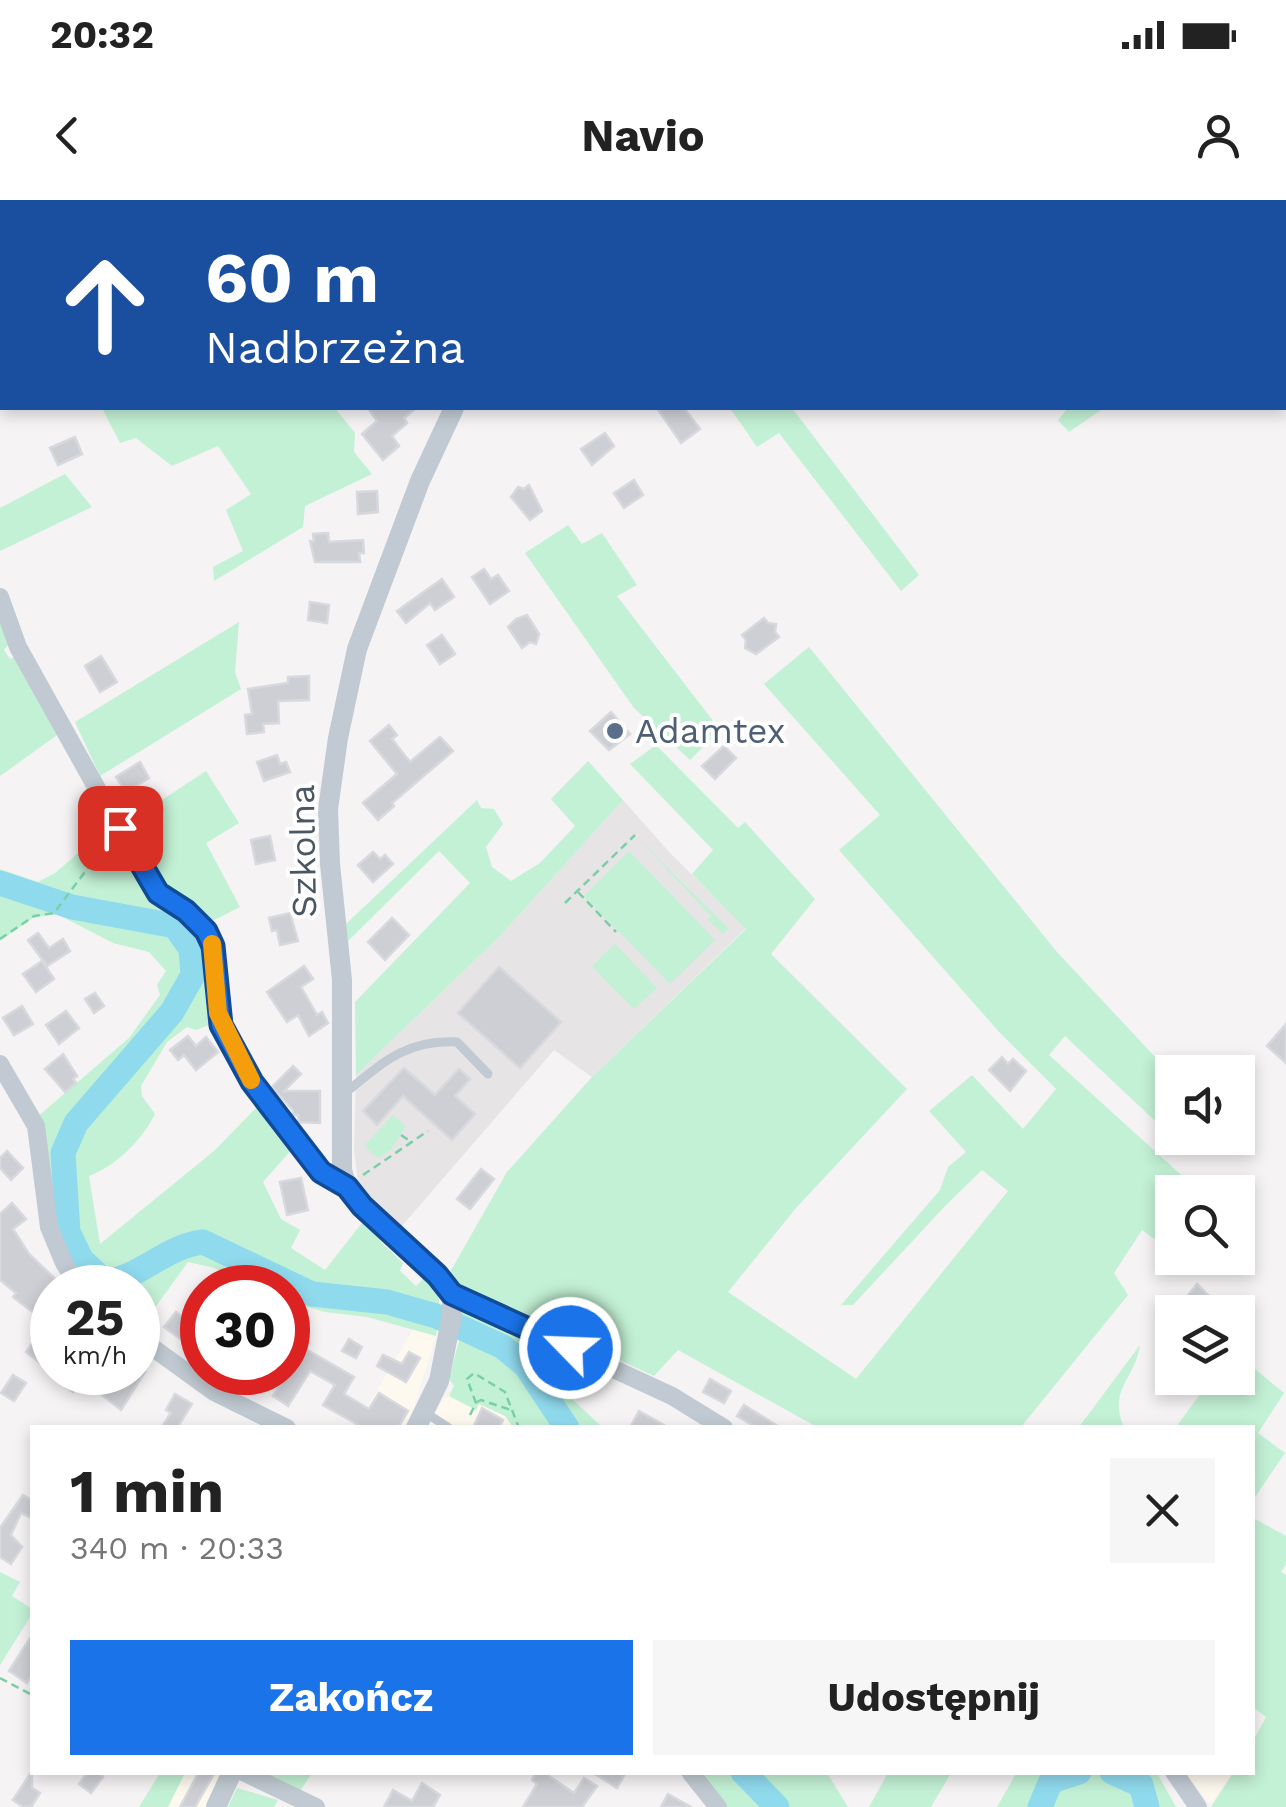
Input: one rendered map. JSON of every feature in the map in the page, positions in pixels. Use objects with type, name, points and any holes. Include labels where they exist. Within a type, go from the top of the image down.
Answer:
[{"type":"street","name":"Szkolna","points":[[347,1187],[340,1155],[342,980],[328,808],[357,648],[453,410]]},
{"type":"street","points":[[0,597],[18,647],[158,893],[186,911],[206,931],[213,946],[221,1025],[252,1082],[321,1172],[347,1187],[362,1206],[437,1275],[452,1305],[439,1381],[420,1419]]},
{"type":"street","points":[[0,1064],[36,1126],[49,1227],[65,1265]]},
{"type":"street","points":[[452,1305],[672,1396],[719,1425]]},
{"type":"street","points":[[160,1352],[214,1392],[281,1425]]},
{"type":"street","points":[[216,1807],[231,1775]]},
{"type":"street","points":[[248,1775],[284,1799],[316,1807]]},
{"type":"street","points":[[692,1775],[718,1807]]},
{"type":"street","points":[[1176,1775],[1198,1807]]},
{"type":"lane","points":[[342,1095],[404,1049],[433,1041],[457,1042],[488,1074]]},
{"type":"path","points":[[0,940],[34,916],[54,913],[120,828]]},
{"type":"path","points":[[565,903],[635,834]]},
{"type":"path","points":[[577,891],[616,932]]},
{"type":"path","points":[[365,1174],[428,1130]]},
{"type":"path","points":[[401,1135],[411,1142]]},
{"type":"path","points":[[476,1402],[466,1378],[474,1373],[505,1392],[518,1425]]},
{"type":"path","points":[[470,1415],[481,1400],[513,1410]]},
{"type":"path","points":[[0,1678],[30,1694]]},
{"type":"shaded area","points":[[623,800],[746,928],[592,1077],[554,1050],[401,1227],[372,1201],[358,1182],[354,1150],[356,1075],[501,935]]},
{"type":"shaded area","points":[[413,1329],[436,1336],[414,1408],[404,1425],[357,1425]]},
{"type":"shaded area","points":[[449,1396],[475,1410],[478,1404],[505,1416],[512,1425],[429,1425],[443,1399]]},
{"type":"shaded area","points":[[184,1775],[222,1775],[206,1807],[168,1807]]},
{"type":"shaded area","points":[[1188,1775],[1232,1775],[1210,1805]]},
{"type":"green space","points":[[103,410],[337,410],[355,433],[354,452],[372,474],[305,506],[303,527],[214,581],[213,567],[243,551],[226,510],[251,494],[218,446],[172,466],[136,438],[120,443]]},
{"type":"green space","points":[[731,410],[794,410],[919,575],[901,591],[779,433],[757,447]]},
{"type":"green space","points":[[1066,410],[1101,410],[1069,432],[1058,420]]},
{"type":"green space","points":[[65,474],[92,507],[0,551],[0,508]]},
{"type":"green space","points":[[568,525],[582,544],[602,533],[637,585],[617,596],[720,730],[690,760],[634,708],[525,553]]},
{"type":"green space","points":[[0,618],[11,641],[4,650],[10,659],[19,655],[60,733],[0,776]]},
{"type":"green space","points":[[239,622],[235,672],[241,689],[100,776],[75,722]]},
{"type":"green space","points":[[809,647],[1057,952],[1155,1057],[1155,1121],[1065,1036],[1049,1055],[1181,1175],[1155,1175],[1155,1239],[1142,1230],[1114,1273],[1128,1295],[1023,1425],[813,1425],[678,1350],[654,1376],[466,1289],[449,1274],[507,1172],[592,1077],[746,929],[692,874],[713,850],[630,764],[656,745],[738,828],[745,822],[815,899],[771,954],[907,1089],[796,1208],[728,1292],[856,1379],[1008,1191],[982,1170],[853,1305],[841,1305],[940,1190],[948,1167],[966,1152],[929,1111],[972,1075],[1023,1129],[1056,1089],[1000,1033],[839,850],[880,815],[764,684]]},
{"type":"green space","points":[[588,761],[623,800],[501,935],[356,1075],[355,1002],[470,883],[439,851],[348,941],[346,924],[477,800],[481,808],[494,809],[503,824],[486,847],[492,867],[511,881],[540,863],[575,826],[551,799]]},
{"type":"green space","points":[[206,771],[239,823],[206,843],[240,907],[206,924],[162,890],[121,822],[139,815]]},
{"type":"green space","points":[[112,824],[209,947],[214,1023],[196,1030],[187,1027],[167,1042],[141,1086],[142,1096],[155,1114],[150,1124],[118,1159],[89,1176],[100,1244],[214,1151],[260,1104],[294,1147],[263,1182],[281,1219],[300,1230],[291,1248],[325,1270],[362,1223],[403,1263],[400,1271],[416,1286],[424,1278],[431,1285],[438,1296],[439,1310],[310,1283],[310,1265],[188,1262],[180,1265],[180,1273],[160,1301],[160,1265],[75,1265],[56,1232],[36,1118],[129,1038],[160,995],[157,985],[166,971],[149,952],[113,943],[57,914],[33,918],[0,941],[0,869],[38,882],[55,873]]},
{"type":"green space","points":[[636,836],[728,928],[723,934],[708,920],[711,916]]},
{"type":"green space","points":[[629,851],[715,940],[670,984],[584,896]]},
{"type":"green space","points":[[615,944],[657,988],[634,1009],[592,966]]},
{"type":"green space","points":[[393,1115],[406,1126],[391,1150],[378,1158],[364,1146]]},
{"type":"green space","points":[[310,1295],[414,1312],[437,1327],[436,1336],[367,1317],[310,1308]]},
{"type":"green space","points":[[470,1308],[513,1328],[555,1367],[575,1360],[587,1366],[570,1397],[600,1425],[572,1425],[528,1362],[501,1341],[461,1319],[461,1314]]},
{"type":"green space","points":[[460,1337],[509,1362],[538,1394],[558,1425],[512,1425],[505,1416],[479,1404],[476,1410],[449,1396],[454,1386],[449,1379]]},
{"type":"green space","points":[[1140,1345],[1121,1393],[1123,1425],[1080,1425]]},
{"type":"green space","points":[[1255,1369],[1284,1393],[1258,1433],[1285,1453],[1255,1497],[1255,1425],[1177,1425],[1200,1395],[1255,1395]]},
{"type":"green space","points":[[1255,1519],[1286,1536],[1286,1564],[1281,1572],[1286,1575],[1286,1807],[1211,1807],[1232,1775],[1255,1775],[1255,1737],[1266,1717],[1255,1709]]},
{"type":"green space","points":[[0,1572],[20,1582],[12,1596],[30,1608],[30,1617],[0,1665]]},
{"type":"green space","points":[[159,1775],[184,1775],[168,1807],[139,1807]]},
{"type":"green space","points":[[263,1775],[311,1775],[300,1791]]},
{"type":"green space","points":[[702,1775],[828,1775],[848,1807],[726,1807]]},
{"type":"green space","points":[[886,1775],[950,1775],[931,1807],[869,1807]]},
{"type":"green space","points":[[1015,1775],[1158,1775],[1176,1807],[997,1807]]},
{"type":"green space","points":[[237,1788],[278,1800],[274,1807],[228,1807]]},
{"type":"building","points":[[369,410],[414,410],[404,418],[407,423],[392,436],[399,446],[383,460],[362,434],[377,421]]},
{"type":"building","points":[[658,410],[686,410],[700,429],[681,443]]},
{"type":"building","points":[[605,433],[614,446],[592,465],[581,449]]},
{"type":"building","points":[[75,437],[82,454],[58,465],[50,448]]},
{"type":"building","points":[[634,480],[643,495],[624,508],[614,493]]},
{"type":"building","points":[[529,485],[542,511],[530,520],[511,497],[518,487],[524,489]]},
{"type":"building","points":[[377,491],[378,512],[358,514],[357,492]]},
{"type":"building","points":[[328,533],[329,542],[363,540],[360,562],[315,562],[310,541],[314,541],[313,534]]},
{"type":"building","points":[[484,569],[491,579],[498,575],[509,591],[490,604],[472,577]]},
{"type":"building","points":[[442,579],[454,597],[435,610],[430,603],[406,623],[397,611]]},
{"type":"building","points":[[310,602],[329,605],[327,623],[308,620]]},
{"type":"building","points":[[527,615],[539,634],[536,644],[530,642],[522,648],[508,627]]},
{"type":"building","points":[[764,618],[776,624],[779,637],[756,654],[745,648],[742,635]]},
{"type":"building","points":[[442,635],[455,654],[440,664],[427,645]]},
{"type":"building","points":[[101,656],[117,682],[100,692],[85,666]]},
{"type":"building","points":[[309,676],[309,700],[278,701],[279,723],[263,724],[264,732],[247,734],[245,715],[252,714],[248,689],[288,683],[288,677]]},
{"type":"building","points":[[611,712],[630,734],[609,750],[590,731]]},
{"type":"building","points":[[389,725],[397,735],[392,739],[410,762],[440,737],[453,751],[392,803],[394,806],[378,820],[363,803],[397,774],[370,741]]},
{"type":"building","points":[[724,746],[736,758],[715,779],[702,766]]},
{"type":"building","points":[[277,755],[280,764],[286,762],[290,772],[264,781],[257,762]]},
{"type":"building","points":[[140,762],[149,778],[126,792],[116,777]]},
{"type":"building","points":[[270,836],[275,860],[256,864],[251,840]]},
{"type":"building","points":[[373,852],[380,859],[385,855],[393,864],[373,882],[358,865]]},
{"type":"building","points":[[290,913],[298,941],[280,945],[269,918]]},
{"type":"building","points":[[392,918],[409,935],[385,960],[368,942]]},
{"type":"building","points":[[38,933],[49,948],[63,939],[70,951],[47,966],[28,940]]},
{"type":"building","points":[[42,961],[54,979],[36,992],[23,974]]},
{"type":"building","points":[[304,966],[313,979],[301,987],[317,1015],[322,1012],[328,1023],[309,1036],[298,1015],[287,1022],[267,992]]},
{"type":"building","points":[[499,967],[561,1022],[520,1068],[458,1013]]},
{"type":"building","points":[[95,993],[104,1006],[94,1013],[85,999]]},
{"type":"building","points":[[22,1006],[33,1024],[14,1035],[3,1018]]},
{"type":"building","points":[[66,1011],[79,1028],[59,1044],[46,1025]]},
{"type":"building","points":[[1286,1024],[1286,1063],[1267,1046]]},
{"type":"building","points":[[188,1036],[196,1046],[206,1037],[218,1052],[196,1070],[184,1055],[178,1060],[170,1050]]},
{"type":"building","points":[[63,1054],[77,1076],[73,1079],[76,1083],[65,1092],[45,1069]]},
{"type":"building","points":[[1002,1057],[1008,1064],[1013,1059],[1026,1071],[1010,1091],[989,1070]]},
{"type":"building","points":[[293,1066],[301,1074],[284,1091],[320,1091],[320,1123],[299,1122],[298,1115],[293,1115],[272,1087]]},
{"type":"building","points":[[404,1068],[435,1095],[459,1069],[470,1079],[455,1096],[475,1114],[452,1140],[403,1096],[377,1125],[363,1111]]},
{"type":"building","points":[[7,1151],[23,1168],[11,1180],[0,1168],[0,1158]]},
{"type":"building","points":[[481,1169],[494,1179],[470,1209],[457,1199]]},
{"type":"building","points":[[301,1178],[308,1210],[287,1215],[280,1182]]},
{"type":"building","points":[[12,1203],[26,1219],[13,1229],[41,1265],[30,1265],[30,1310],[0,1280],[0,1214]]},
{"type":"building","points":[[1197,1284],[1208,1295],[1188,1295]]},
{"type":"building","points":[[176,1312],[180,1315],[180,1339],[164,1327]]},
{"type":"building","points":[[349,1339],[362,1347],[356,1358],[342,1351]]},
{"type":"building","points":[[310,1351],[354,1377],[344,1394],[369,1409],[379,1393],[408,1411],[400,1425],[359,1425],[323,1405],[335,1385],[310,1371]]},
{"type":"building","points":[[409,1352],[420,1358],[406,1382],[377,1366],[383,1355],[402,1364]]},
{"type":"building","points":[[13,1375],[26,1383],[14,1401],[1,1393]]},
{"type":"building","points":[[710,1379],[731,1391],[724,1403],[703,1392]]},
{"type":"building","points":[[175,1394],[192,1404],[179,1425],[163,1425],[171,1413],[166,1410]]},
{"type":"building","points":[[102,1395],[130,1395],[121,1410]]},
{"type":"building","points":[[274,1395],[295,1395],[288,1406],[273,1396]]},
{"type":"building","points":[[744,1405],[776,1425],[752,1425],[737,1416]]},
{"type":"building","points":[[482,1408],[503,1420],[500,1425],[474,1425]]},
{"type":"building","points":[[639,1411],[664,1425],[632,1425]]},
{"type":"building","points":[[23,1495],[30,1499],[30,1517],[21,1513],[11,1535],[22,1547],[11,1564],[0,1557],[0,1528]]},
{"type":"building","points":[[30,1638],[27,1683],[9,1671]]},
{"type":"building","points":[[32,1775],[32,1788],[40,1793],[31,1807],[13,1800]]},
{"type":"building","points":[[86,1775],[103,1777],[91,1793],[79,1784]]},
{"type":"building","points":[[197,1775],[213,1775],[195,1807],[180,1807]]},
{"type":"building","points":[[534,1775],[547,1775],[574,1793],[584,1778],[597,1786],[582,1807],[523,1807],[537,1784],[532,1780]]},
{"type":"building","points":[[597,1775],[624,1775],[617,1788]]},
{"type":"building","points":[[422,1783],[440,1795],[433,1807],[384,1807],[393,1790],[412,1801]]},
{"type":"building","points":[[668,1794],[691,1807],[661,1807]]},
{"type":"waterway","points":[[0,883],[72,907],[175,926],[191,949],[193,975],[172,1012],[76,1123],[63,1153],[68,1232],[81,1259],[105,1282],[131,1274],[177,1249],[203,1242],[312,1294],[387,1302],[436,1316],[503,1347],[526,1366],[565,1425]]},
{"type":"waterway","points":[[746,1775],[777,1807]]},
{"type":"waterway","points":[[1040,1807],[1051,1781],[1070,1775]]},
{"type":"waterway","points":[[1119,1775],[1141,1785],[1147,1807]]},
{"type":"slow traffic","points":[[212,944],[221,1025],[251,1080]]},
{"type":"place","name":"Adamtex","points":[[615,731]]},
{"type":"route","points":[[120,828],[158,893],[186,911],[206,931],[213,946],[221,1025],[252,1082],[321,1172],[347,1187],[452,1294],[570,1348]]}]
